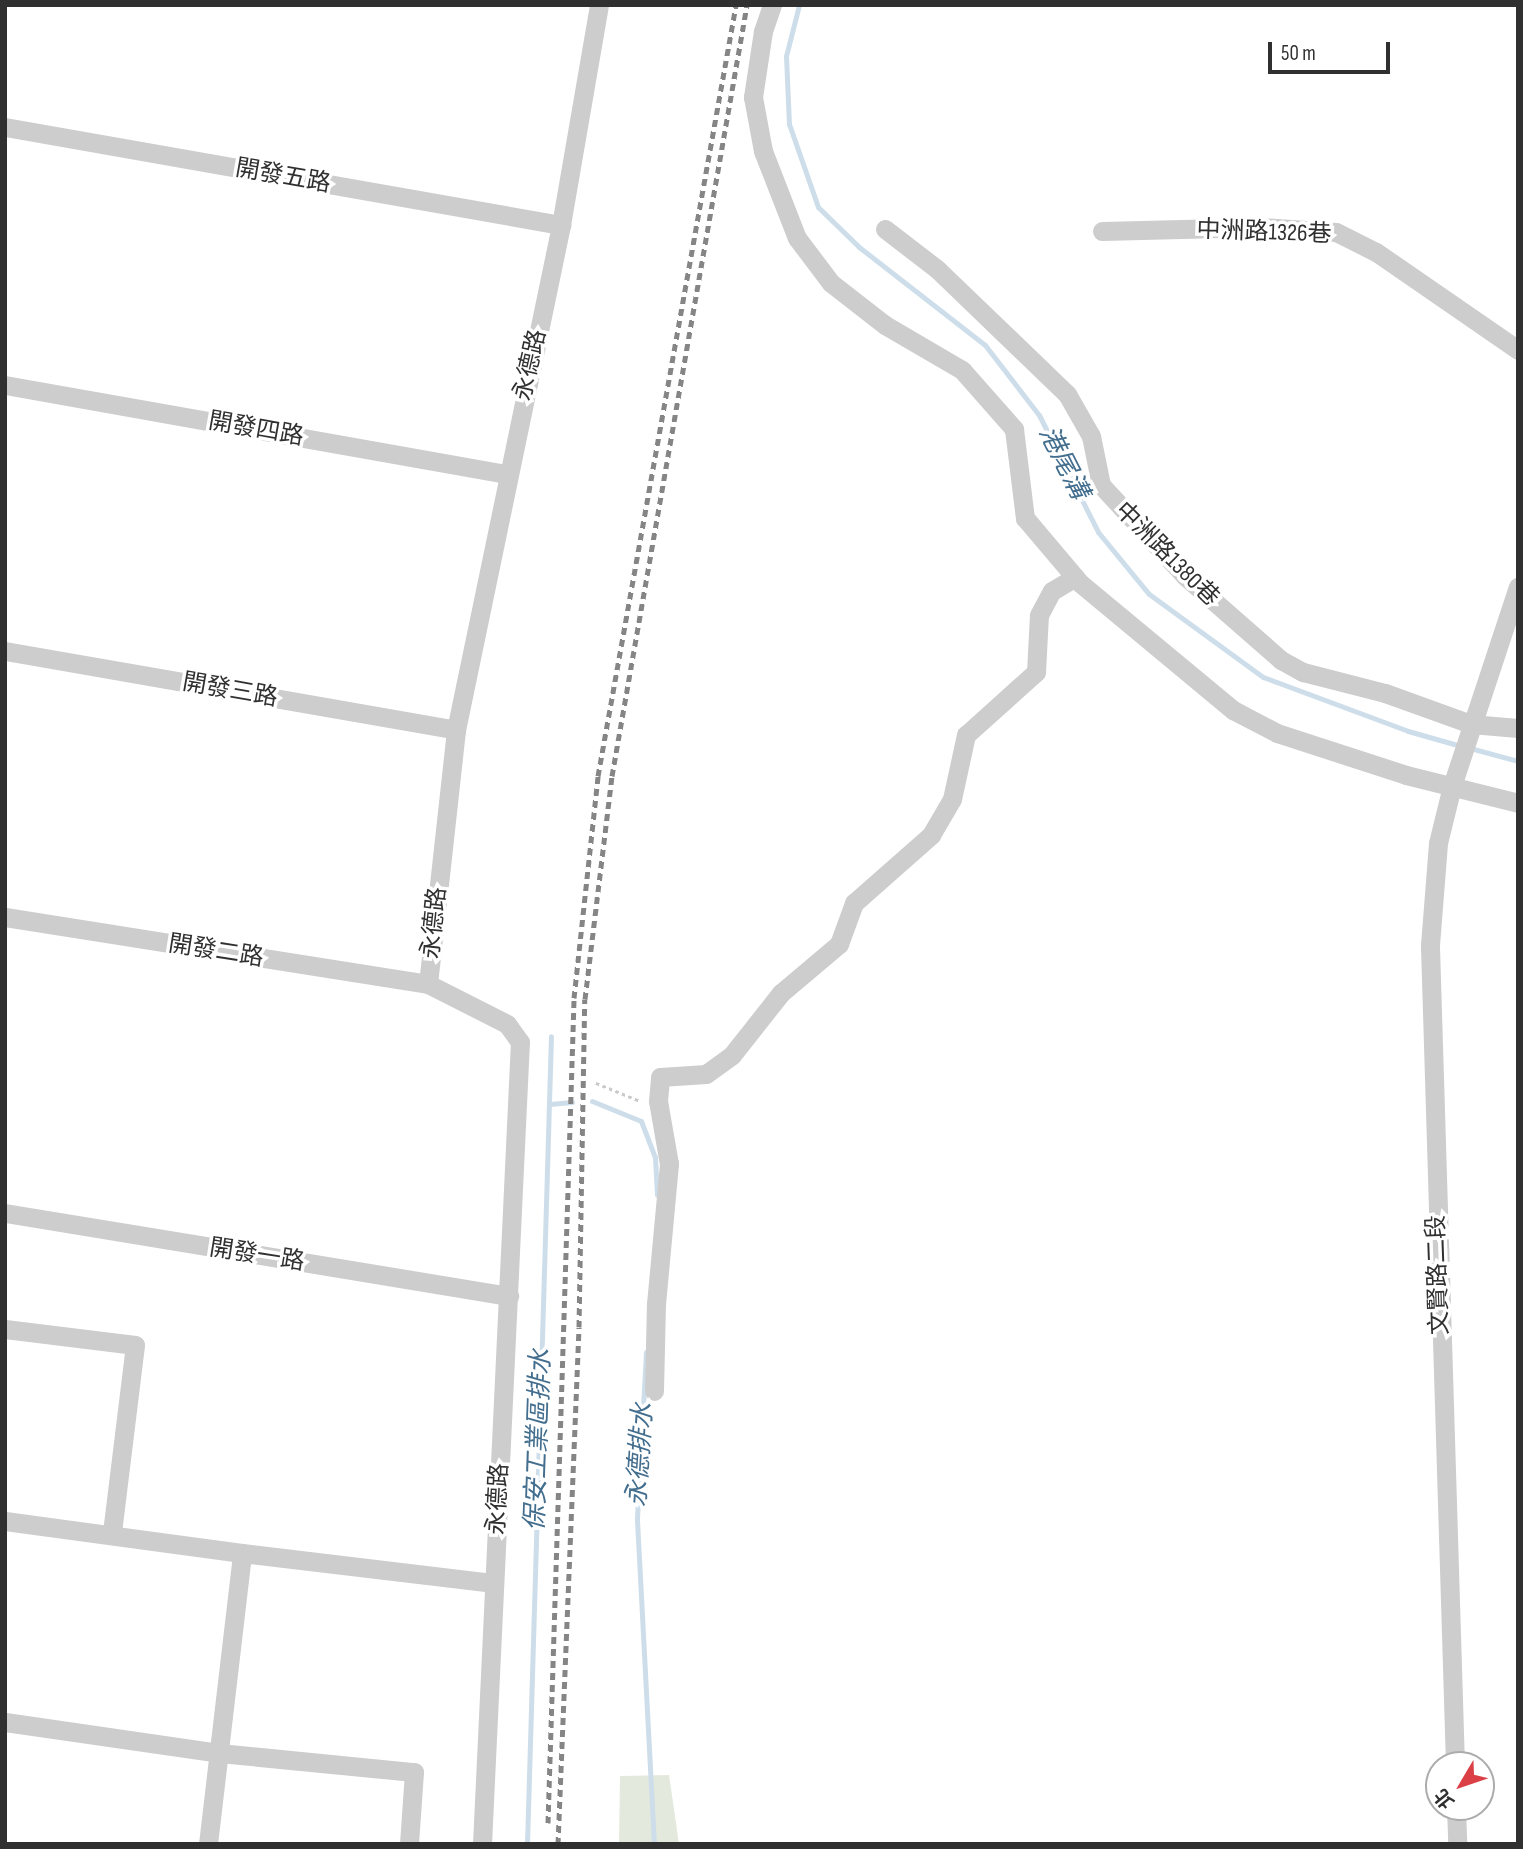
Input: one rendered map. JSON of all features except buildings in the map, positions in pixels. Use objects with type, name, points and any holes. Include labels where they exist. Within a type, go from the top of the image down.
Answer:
[{"type":"street","name":"永德路","points":[[482,1844],[520,1042],[507,1024],[428,984],[456,730],[506,474],[561,225],[599,5]]},
{"type":"street","points":[[772,5],[763,31],[753,97],[763,152],[797,238],[831,283],[885,325],[962,370],[1014,429],[1026,518],[1074,577],[1233,710],[1277,733],[1345,758],[1518,803]]},
{"type":"street","name":"開發五路","points":[[5,127],[561,225]]},
{"type":"street","name":"中洲路1326巷","points":[[1102,231],[1262,227],[1336,232],[1376,252],[1518,350]]},
{"type":"street","name":"中洲路1380巷","points":[[885,229],[937,270],[1067,394],[1091,436],[1101,485],[1185,576],[1281,660],[1303,672],[1385,693],[1471,724],[1518,729]]},
{"type":"street","name":"開發四路","points":[[5,385],[506,474]]},
{"type":"street","points":[[654,1391],[656,1304],[669,1164],[660,1114],[660,1077],[706,1074],[732,1055],[781,993],[839,944],[854,903],[931,835],[952,799],[966,735],[1036,672],[1040,615],[1052,591],[1074,577]]},
{"type":"street","name":"文賢路二段","points":[[1455,1751],[1430,945],[1438,843],[1452,786],[1518,587]]},
{"type":"street","name":"開發三路","points":[[5,651],[456,730]]},
{"type":"street","name":"開發二路","points":[[5,918],[428,984]]},
{"type":"street","name":"開發一路","points":[[5,1213],[509,1296]]},
{"type":"street","points":[[5,1329],[135,1345],[112,1532]]},
{"type":"street","points":[[5,1521],[112,1532],[242,1553],[494,1583]]},
{"type":"street","points":[[208,1844],[242,1553]]},
{"type":"street","points":[[5,1722],[219,1753],[414,1772],[409,1844]]},
{"type":"street","points":[[1456,1821],[1457,1844]]},
{"type":"path","points":[[596,1083],[634,1097],[660,1114]]},
{"type":"shaded area","points":[[669,1775],[679,1844],[619,1844],[620,1776]]},
{"type":"waterway","name":"港尾溝","points":[[799,5],[786,56],[789,124],[818,207],[859,247],[985,345],[1039,415],[1098,532],[1149,594],[1263,677],[1408,731],[1461,746]]},
{"type":"waterway","name":"港尾溝","points":[[1470,748],[1518,761]]},
{"type":"waterway","name":"保安工業區排水","points":[[527,1844],[551,1036]]},
{"type":"waterway","name":"永德排水","points":[[592,1101],[641,1121],[655,1157],[657,1195]]},
{"type":"waterway","name":"永德排水","points":[[550,1104],[572,1102]]},
{"type":"waterway","name":"永德排水","points":[[646,1352],[637,1520],[654,1844]]},
{"type":"railway","points":[[548,1823],[574,998],[598,776],[736,5]]},
{"type":"railway","points":[[558,1844],[579,1327],[585,999],[612,776],[747,5]]}]
